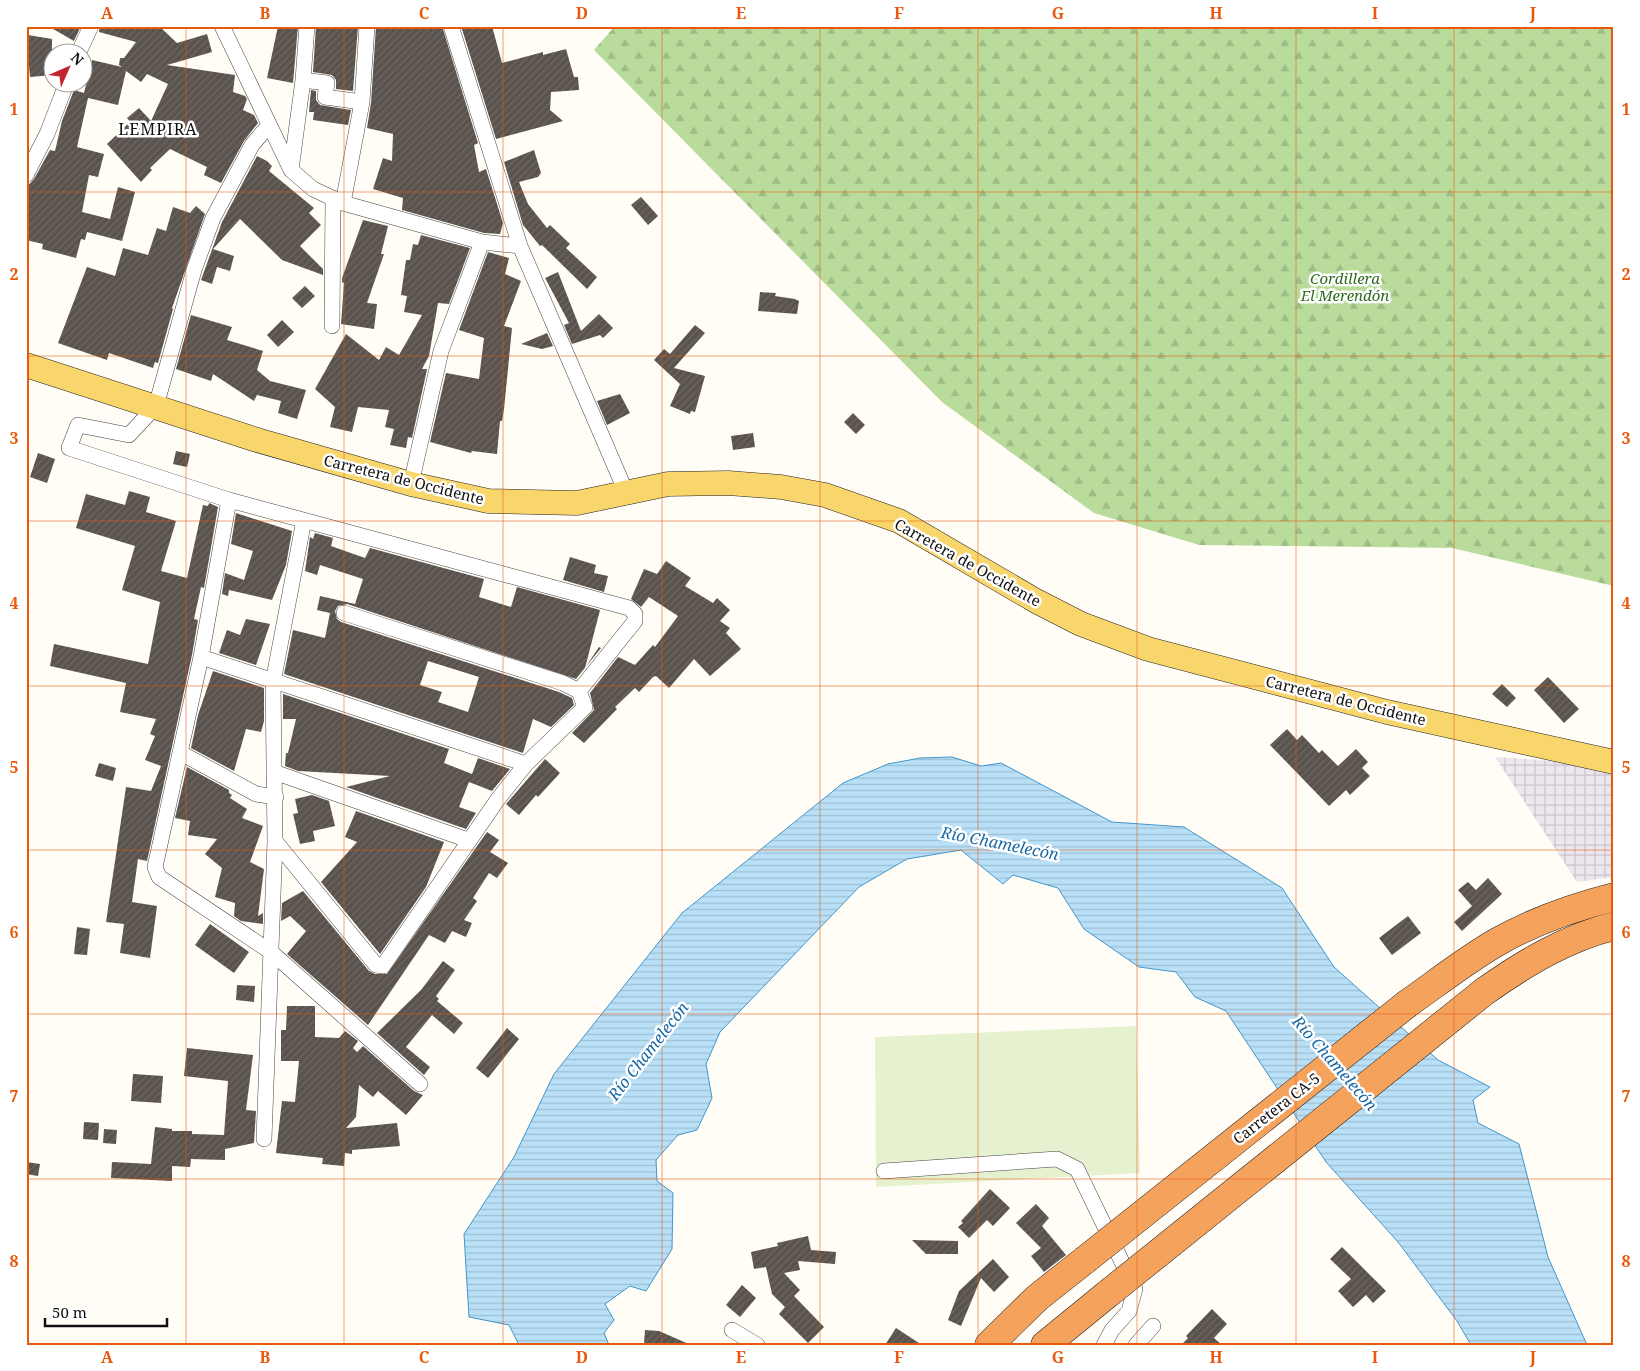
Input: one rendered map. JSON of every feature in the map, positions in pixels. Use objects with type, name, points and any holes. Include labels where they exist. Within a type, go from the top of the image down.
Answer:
[{"type":"highway","points":[[1531,925],[1571,900],[1614,883]]},
{"type":"highway","name":"Carretera CA-5","points":[[989,1345],[1038,1298],[1407,1004],[1498,942],[1531,925],[1587,904],[1614,898]]},
{"type":"highway","points":[[1045,1345],[1486,991],[1524,964],[1587,933],[1614,926]]},
{"type":"highway","points":[[1587,933],[1614,932]]},
{"type":"main road","name":"Carretera de Occidente","points":[[26,365],[257,440],[411,484],[488,501],[577,503],[668,484],[728,483],[781,487],[824,496],[898,521],[1036,601],[1081,624],[1148,649],[1387,712],[1614,762]]},
{"type":"street","points":[[84,42],[91,26]]},
{"type":"street","points":[[222,26],[256,94],[290,170],[313,189],[338,201],[482,242],[520,246]]},
{"type":"street","points":[[290,170],[303,80],[307,26]]},
{"type":"street","points":[[332,326],[338,201],[362,102],[367,26]]},
{"type":"street","points":[[452,26],[520,246],[626,492]]},
{"type":"street","points":[[303,80],[327,83],[325,97],[362,102]]},
{"type":"street","points":[[26,175],[46,134],[63,92]]},
{"type":"street","points":[[269,125],[252,145],[213,218],[194,270],[156,406],[129,435],[78,425],[69,448],[229,500],[629,608],[635,614],[635,621],[578,691]]},
{"type":"street","points":[[411,484],[441,351],[482,242]]},
{"type":"street","points":[[229,500],[201,657],[155,867],[158,877],[271,952],[420,1084]]},
{"type":"street","points":[[264,1139],[276,798],[273,682],[304,520]]},
{"type":"street","points":[[275,841],[379,967],[382,966],[468,840],[526,764],[586,707],[578,691],[563,683],[344,613]]},
{"type":"street","points":[[201,657],[526,764]]},
{"type":"street","points":[[181,753],[256,794],[276,798]]},
{"type":"street","points":[[274,772],[468,840]]},
{"type":"street","points":[[884,1170],[1057,1160],[1077,1169],[1135,1289],[1129,1311],[1112,1330],[1104,1345]]},
{"type":"street","points":[[1136,1345],[1153,1326]]},
{"type":"street","points":[[732,1330],[757,1345]]},
{"type":"shaded area","points":[[1495,757],[1614,765],[1614,877],[1577,882]]},
{"type":"green space","name":"Cordillera El Merendón","points":[[615,26],[1614,26],[1614,586],[1452,548],[1199,545],[1094,513],[942,402],[594,50]]},
{"type":"green space","points":[[1136,1026],[1140,1173],[876,1187],[875,1037]]},
{"type":"water","name":"Río Chamelecón","points":[[952,757],[981,766],[1001,763],[1112,822],[1184,827],[1282,888],[1334,967],[1438,1060],[1490,1087],[1473,1100],[1478,1123],[1519,1144],[1548,1257],[1587,1345],[1471,1345],[1457,1321],[1398,1242],[1326,1162],[1226,1011],[1195,997],[1176,972],[1139,967],[1084,929],[1058,888],[1013,875],[1003,884],[961,850],[907,859],[859,887],[720,1032],[706,1064],[712,1098],[697,1130],[678,1135],[656,1160],[657,1181],[673,1193],[672,1249],[646,1291],[630,1286],[605,1304],[614,1320],[604,1333],[609,1345],[519,1345],[509,1325],[469,1317],[464,1234],[514,1157],[554,1074],[682,913],[843,783],[888,764],[920,758]]},
{"type":"building","points":[[48,26],[81,26],[74,41]]},
{"type":"building","points":[[100,26],[159,26],[177,43],[207,34],[212,52],[167,65],[235,75],[233,92],[245,96],[247,99],[243,110],[254,115],[258,123],[244,141],[221,183],[204,175],[207,167],[170,149],[150,168],[152,170],[141,182],[107,144],[130,122],[127,118],[139,108],[151,121],[168,84],[147,74],[141,82],[126,71],[118,105],[88,98],[77,147],[104,154],[98,177],[89,175],[82,212],[110,219],[118,187],[135,192],[122,241],[87,232],[85,240],[81,239],[76,258],[42,249],[43,244],[26,240],[26,188],[34,179],[50,150],[55,151],[62,121],[73,92],[92,92],[92,60],[122,67],[119,65],[120,58],[124,58],[136,42],[99,32]]},
{"type":"building","points":[[278,26],[298,26],[293,83],[267,78]]},
{"type":"building","points":[[316,26],[358,26],[353,91],[336,89],[336,80],[332,75],[313,72]]},
{"type":"building","points":[[376,26],[442,26],[478,143],[474,145],[479,172],[486,169],[503,223],[500,234],[484,233],[402,210],[403,198],[373,189],[383,158],[392,161],[393,134],[367,128],[371,103]]},
{"type":"building","points":[[461,26],[492,26],[502,63],[543,52],[543,55],[566,49],[574,77],[578,77],[579,90],[551,92],[550,110],[563,121],[496,139]]},
{"type":"building","points":[[28,35],[52,39],[52,42],[42,42],[42,76],[30,77],[28,54],[26,53]]},
{"type":"building","points":[[311,90],[316,91],[316,100],[320,105],[351,110],[348,125],[313,120],[314,112],[309,112]]},
{"type":"building","points":[[534,150],[541,173],[538,177],[519,182],[528,204],[547,228],[550,225],[570,244],[566,248],[597,277],[587,289],[542,245],[540,246],[523,225],[504,162]]},
{"type":"building","points":[[257,156],[267,161],[272,166],[269,171],[314,208],[309,213],[321,225],[300,246],[323,269],[323,275],[282,260],[240,219],[213,249],[234,256],[230,271],[217,267],[212,284],[201,280],[222,222]]},
{"type":"building","points":[[641,197],[658,216],[648,225],[631,205]]},
{"type":"building","points":[[196,206],[205,214],[172,308],[158,363],[155,362],[153,368],[109,353],[107,360],[58,343],[87,267],[115,276],[123,248],[148,255],[157,228],[166,231],[173,207],[190,213]]},
{"type":"building","points":[[363,220],[388,226],[381,254],[384,254],[367,303],[377,304],[374,329],[341,324],[344,283],[342,278]]},
{"type":"building","points":[[421,235],[470,248],[449,304],[438,303],[429,356],[422,369],[427,369],[412,438],[408,437],[406,448],[390,445],[394,429],[385,427],[389,410],[358,407],[352,432],[330,427],[335,407],[315,389],[346,334],[379,360],[386,347],[399,355],[422,315],[404,312],[407,296],[401,295],[406,260],[410,260],[413,244],[418,245]]},
{"type":"building","points":[[488,252],[509,258],[505,274],[521,281],[504,326],[512,328],[504,409],[502,421],[500,421],[497,454],[472,451],[471,453],[430,442],[446,373],[479,379],[484,338],[459,330]]},
{"type":"building","points":[[558,272],[581,331],[599,314],[613,328],[603,338],[600,335],[572,344],[564,325],[569,323],[545,278]]},
{"type":"building","points":[[305,286],[315,296],[302,308],[292,298]]},
{"type":"building","points":[[760,292],[776,293],[775,296],[799,301],[797,314],[758,311]]},
{"type":"building","points":[[191,315],[232,327],[227,340],[263,351],[257,370],[270,381],[306,390],[297,419],[278,413],[281,401],[257,395],[254,401],[213,374],[211,381],[176,369]]},
{"type":"building","points":[[282,320],[294,332],[278,347],[267,335]]},
{"type":"building","points":[[695,325],[705,333],[674,368],[705,376],[695,412],[691,411],[690,414],[670,406],[680,384],[654,360],[664,349],[670,354]]},
{"type":"building","points":[[547,333],[553,346],[542,349],[521,344]]},
{"type":"building","points":[[620,394],[630,413],[607,425],[597,401]]},
{"type":"building","points":[[853,413],[865,425],[856,434],[844,422]]},
{"type":"building","points":[[753,433],[755,447],[733,450],[731,436]]},
{"type":"building","points":[[176,451],[190,454],[187,467],[173,464]]},
{"type":"building","points":[[38,453],[55,459],[47,483],[30,477]]},
{"type":"building","points":[[129,491],[150,497],[146,512],[176,521],[161,571],[187,578],[203,505],[208,506],[209,503],[218,507],[204,588],[201,587],[194,619],[198,620],[192,655],[147,861],[138,859],[132,902],[157,906],[150,958],[120,953],[124,924],[106,922],[126,787],[151,791],[161,766],[145,760],[155,736],[150,734],[156,719],[120,712],[126,683],[50,666],[54,644],[148,664],[160,602],[122,590],[135,546],[76,528],[86,494],[125,505]]},
{"type":"building","points":[[236,513],[292,531],[286,565],[272,600],[229,590],[228,596],[222,594],[225,573],[244,580],[253,551],[231,544]]},
{"type":"building","points":[[315,533],[333,538],[331,546],[365,558],[370,548],[484,579],[479,597],[511,607],[517,587],[600,610],[585,668],[576,679],[347,604],[338,606],[335,611],[337,619],[341,622],[559,692],[572,698],[574,705],[551,727],[533,719],[523,753],[284,674],[293,630],[325,638],[330,613],[317,610],[320,596],[355,604],[363,579],[320,565],[317,575],[305,571],[310,537],[313,539]],"holes":[[[428,661],[479,677],[468,712],[438,702],[442,692],[420,685]]]},
{"type":"building","points":[[570,557],[596,565],[594,573],[608,576],[604,592],[563,580]]},
{"type":"building","points":[[666,561],[691,578],[685,586],[713,603],[717,598],[730,610],[720,621],[730,628],[726,633],[741,649],[710,676],[694,659],[669,688],[656,676],[653,677],[639,692],[635,688],[615,707],[617,709],[584,743],[572,733],[594,710],[590,693],[618,657],[635,665],[653,645],[655,647],[678,616],[649,597],[641,607],[631,599],[644,569],[657,574]]},
{"type":"building","points":[[246,619],[270,624],[256,665],[219,653],[227,630],[240,635]]},
{"type":"building","points":[[599,647],[601,648],[586,667]]},
{"type":"building","points":[[213,671],[264,688],[264,721],[261,732],[246,729],[234,771],[191,748],[198,715]]},
{"type":"building","points":[[1548,677],[1579,709],[1564,723],[1534,690]]},
{"type":"building","points":[[1502,684],[1516,698],[1507,707],[1492,694]]},
{"type":"building","points":[[283,694],[449,749],[444,763],[472,774],[478,758],[510,769],[492,791],[469,782],[459,807],[476,813],[466,829],[346,787],[390,776],[298,771],[285,766],[286,753],[288,753],[296,719],[283,719]]},
{"type":"building","points":[[1287,729],[1297,740],[1302,735],[1319,753],[1322,750],[1338,766],[1356,749],[1368,762],[1362,768],[1370,776],[1350,795],[1346,790],[1329,806],[1270,745]]},
{"type":"building","points":[[545,759],[560,773],[538,797],[536,795],[519,815],[506,804]]},
{"type":"building","points":[[99,763],[116,768],[113,781],[95,776]]},
{"type":"building","points":[[187,767],[229,790],[229,793],[232,795],[230,798],[247,809],[242,818],[263,826],[250,862],[264,869],[258,916],[263,913],[263,924],[241,921],[234,916],[235,903],[215,897],[222,868],[205,854],[217,839],[188,835],[190,821],[175,818]]},
{"type":"building","points":[[312,795],[329,801],[335,826],[313,831],[315,841],[300,844],[293,814],[298,813],[295,799]]},
{"type":"building","points":[[356,811],[444,842],[426,887],[380,954],[321,882],[357,842],[345,837]]},
{"type":"building","points":[[487,832],[499,840],[490,852],[508,863],[497,878],[489,873],[473,898],[477,901],[464,920],[472,923],[466,937],[452,931],[445,943],[429,935],[368,1025],[287,954],[306,931],[290,916],[281,921],[282,903],[303,891],[369,971],[375,974],[387,974]]},
{"type":"building","points":[[1488,878],[1502,894],[1462,931],[1454,922],[1472,906],[1458,890],[1468,882],[1476,890]]},
{"type":"building","points":[[1408,916],[1421,933],[1392,955],[1379,938]]},
{"type":"building","points":[[210,924],[249,952],[234,973],[195,945]]},
{"type":"building","points":[[77,927],[90,929],[87,955],[74,954]]},
{"type":"building","points":[[443,961],[455,970],[436,996],[439,999],[437,1001],[463,1023],[454,1034],[432,1015],[406,1047],[430,1067],[424,1075],[377,1033],[421,990]]},
{"type":"building","points":[[237,985],[255,986],[254,1002],[236,1000]]},
{"type":"building","points":[[287,1006],[315,1006],[315,1037],[339,1038],[345,1031],[358,1041],[353,1048],[357,1052],[363,1046],[414,1091],[423,1095],[406,1115],[378,1091],[373,1097],[359,1085],[356,1117],[346,1128],[397,1123],[400,1146],[352,1150],[352,1154],[345,1153],[344,1166],[322,1164],[323,1158],[276,1153],[282,1101],[295,1102],[299,1061],[281,1061],[281,1030],[286,1030]]},
{"type":"building","points":[[507,1028],[519,1039],[488,1078],[476,1068]]},
{"type":"building","points":[[187,1048],[253,1055],[246,1110],[256,1111],[254,1143],[225,1149],[225,1160],[191,1159],[190,1167],[172,1166],[172,1181],[111,1178],[112,1162],[151,1164],[155,1127],[172,1129],[172,1131],[192,1131],[192,1134],[224,1135],[228,1081],[184,1076]]},
{"type":"building","points":[[133,1074],[163,1076],[161,1103],[131,1101]]},
{"type":"building","points":[[84,1122],[99,1123],[98,1140],[83,1139]]},
{"type":"building","points":[[104,1129],[117,1130],[116,1144],[103,1143]]},
{"type":"building","points":[[26,1162],[40,1164],[38,1176],[26,1174]]},
{"type":"building","points":[[990,1189],[1010,1208],[993,1226],[987,1220],[969,1238],[958,1227],[963,1223],[961,1221]]},
{"type":"building","points":[[1036,1204],[1049,1218],[1042,1226],[1066,1255],[1044,1272],[1031,1256],[1041,1248],[1016,1223]]},
{"type":"building","points":[[808,1236],[811,1250],[836,1252],[835,1264],[798,1261],[800,1270],[784,1273],[800,1290],[794,1296],[824,1327],[808,1343],[779,1314],[785,1307],[772,1294],[766,1267],[754,1269],[751,1252],[778,1246],[777,1243]]},
{"type":"building","points":[[912,1240],[958,1241],[958,1254],[926,1254]]},
{"type":"building","points":[[1342,1247],[1386,1291],[1373,1303],[1366,1295],[1353,1307],[1338,1291],[1351,1279],[1330,1259]]},
{"type":"building","points":[[993,1259],[1009,1277],[994,1292],[981,1278],[961,1326],[948,1320],[959,1291]]},
{"type":"building","points":[[742,1285],[756,1298],[740,1317],[726,1305]]},
{"type":"building","points":[[1212,1309],[1227,1324],[1214,1338],[1222,1345],[1181,1345],[1188,1338],[1186,1336]]},
{"type":"building","points":[[896,1328],[922,1345],[885,1345]]},
{"type":"building","points":[[645,1330],[659,1331],[691,1345],[644,1344]]},
{"type":"district","name":"LEMPIRA","points":[[158,129]]}]
